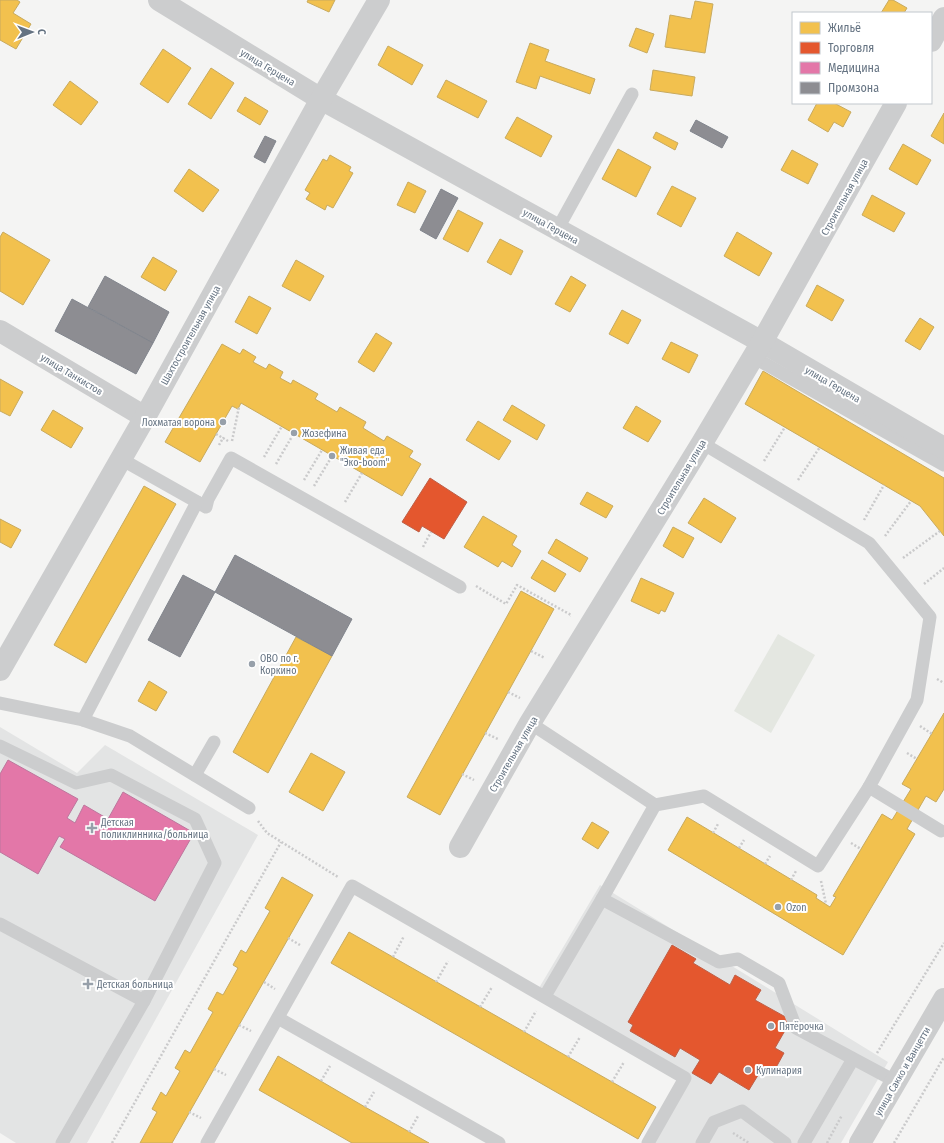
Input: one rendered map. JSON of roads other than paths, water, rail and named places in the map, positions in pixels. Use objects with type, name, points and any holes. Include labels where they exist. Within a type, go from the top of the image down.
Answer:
[{"type":"street","name":"улица Герцена","points":[[159,0],[321,99],[557,230],[758,350],[944,448]]},
{"type":"street","name":"Шахтостроительная улица","points":[[0,670],[145,417],[321,99],[379,0]]},
{"type":"street","points":[[932,39],[944,18]]},
{"type":"street","name":"Строительная улица","points":[[460,847],[530,723],[758,350],[895,104]]},
{"type":"street","name":"улица Танкистов","points":[[0,332],[145,417]]},
{"type":"street","name":"улица Сакко и Ванцетти","points":[[860,1143],[944,999]]},
{"type":"lane","points":[[557,230],[632,94]]},
{"type":"lane","points":[[758,350],[944,465]]},
{"type":"lane","points":[[530,723],[655,805],[704,796],[818,866],[869,787],[917,700],[930,617],[870,543],[702,443]]},
{"type":"lane","points":[[121,459],[206,507],[208,499],[231,458],[460,587]]},
{"type":"lane","points":[[83,720],[197,502]]},
{"type":"lane","points":[[0,703],[83,720],[130,736],[249,808]]},
{"type":"lane","points":[[195,775],[214,742]]},
{"type":"lane","points":[[0,746],[76,783],[112,775],[195,819],[215,863],[144,1001],[62,1143]]},
{"type":"lane","points":[[869,787],[943,830]]},
{"type":"lane","points":[[545,996],[655,805]]},
{"type":"lane","points":[[207,1143],[352,886],[685,1078],[648,1143]]},
{"type":"lane","points":[[602,899],[719,962],[738,960],[779,983],[796,1028],[895,1081]]},
{"type":"lane","points":[[0,924],[144,1001]]},
{"type":"lane","points":[[278,1018],[499,1143]]},
{"type":"lane","points":[[804,1143],[853,1059]]},
{"type":"lane","points":[[702,1143],[714,1122],[742,1111],[785,1143]]},
{"type":"place","name":"Лохматая ворона","points":[[223,422]]},
{"type":"place","name":"Жозефина","points":[[294,433]]},
{"type":"place","name":"Живая еда \"Эко-boom\"","points":[[332,456]]},
{"type":"place","name":"ОВО по г. Коркино","points":[[252,664]]},
{"type":"place","name":"Детская поликлинника/больница","points":[[92,828]]},
{"type":"place","name":"Ozon","points":[[778,907]]},
{"type":"place","name":"Детская больница","points":[[88,984]]},
{"type":"place","name":"Пятёрочка","points":[[771,1026]]},
{"type":"place","name":"Кулинария","points":[[748,1070]]}]
